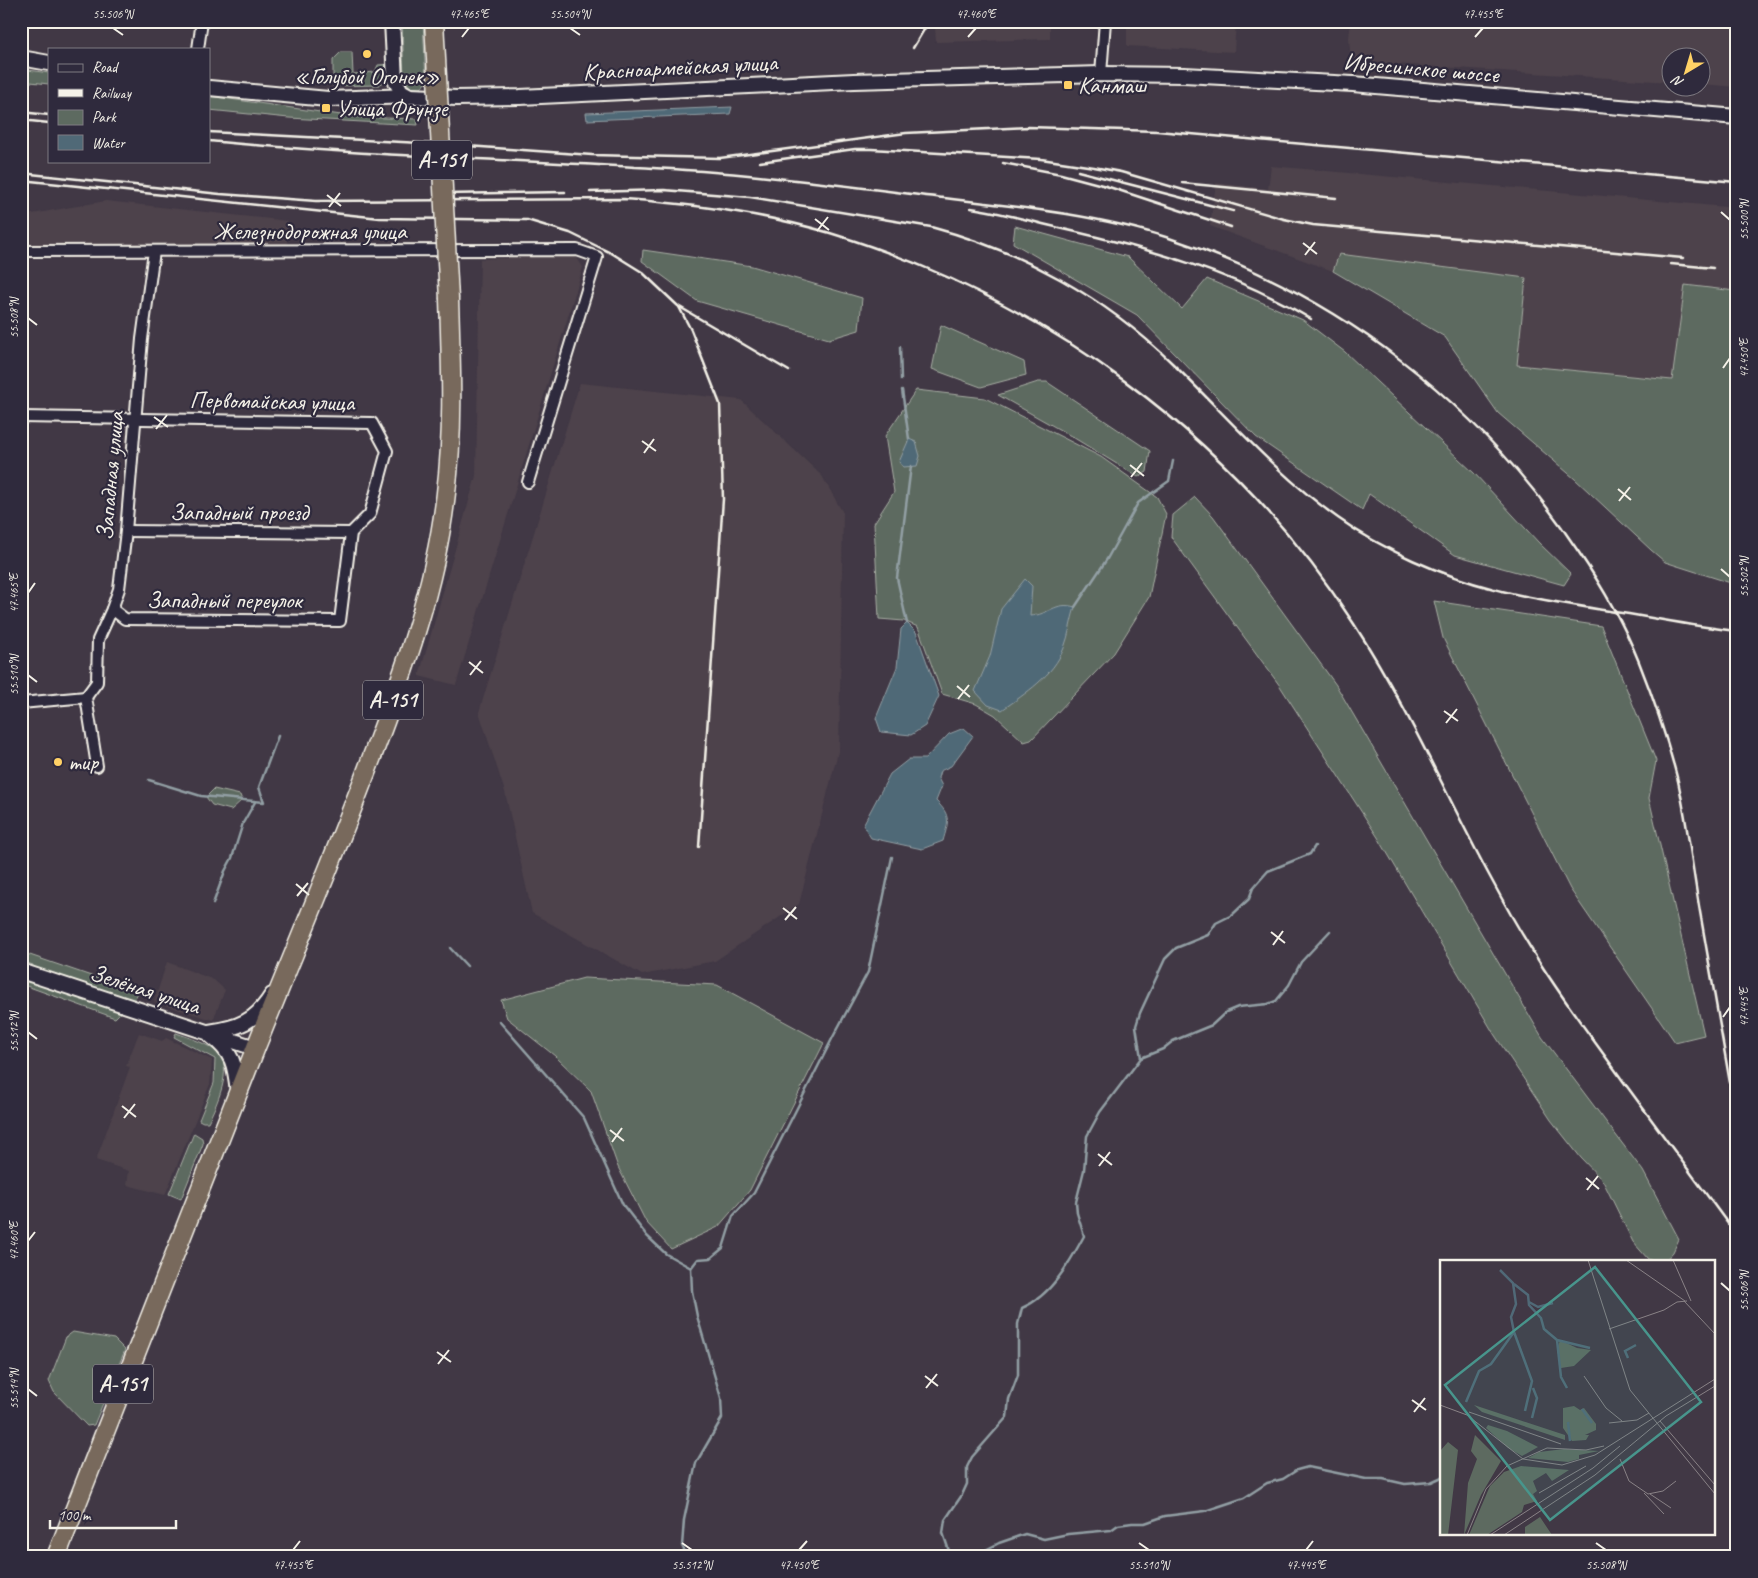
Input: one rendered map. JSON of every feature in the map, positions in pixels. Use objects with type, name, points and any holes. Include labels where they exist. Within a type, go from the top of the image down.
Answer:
[{"type":"highway","name":"А-151","points":[[56,1557],[255,1048],[344,831],[390,712],[415,635],[434,567],[446,493],[451,420],[449,300],[434,21]]},
{"type":"main road","points":[[392,21],[395,80],[403,93],[410,96]]},
{"type":"main road","points":[[21,58],[48,63]]},
{"type":"main road","name":"Красноармейская улица","points":[[210,88],[308,98],[410,96],[457,98],[863,81],[1101,74]]},
{"type":"main road","name":"Ибресинское шоссе","points":[[1101,74],[1184,74],[1353,84],[1737,118]]},
{"type":"main road","points":[[370,98],[386,90],[395,80]]},
{"type":"main road","points":[[206,1032],[237,1027],[257,1014],[266,1004],[290,964]]},
{"type":"main road","name":"Зелёная улица","points":[[21,971],[255,1048]]},
{"type":"main road","points":[[206,1032],[220,1043],[232,1059],[236,1069],[238,1093]]},
{"type":"street","points":[[198,48],[202,21]]},
{"type":"street","points":[[1101,74],[1105,21]]},
{"type":"street","name":"Железнодорожная улица","points":[[21,251],[577,250],[597,257],[528,482]]},
{"type":"street","name":"Западная улица","points":[[86,697],[97,682],[98,640],[119,588],[126,531],[142,339],[154,251]]},
{"type":"street","name":"Первомайская улица","points":[[21,417],[372,423],[387,450],[370,514],[352,533]]},
{"type":"street","name":"Западный проезд","points":[[126,531],[352,533]]},
{"type":"street","name":"Западный переулок","points":[[112,609],[125,619],[340,621],[352,533]]},
{"type":"street","points":[[21,703],[86,697],[97,766]]},
{"type":"shaded area","points":[[942,21],[1050,21],[1050,39],[936,42],[935,28]]},
{"type":"shaded area","points":[[1127,21],[1236,21],[1234,52],[1127,46]]},
{"type":"shaded area","points":[[1351,21],[1737,21],[1737,87],[1710,85],[1710,48],[1660,48],[1660,81],[1351,61],[1349,38]]},
{"type":"shaded area","points":[[1271,166],[1737,208],[1736,291],[1685,285],[1672,380],[1517,365],[1526,278],[1339,254],[1333,271],[1210,226],[1216,183],[1268,189]]},
{"type":"shaded area","points":[[106,201],[288,221],[287,246],[21,247],[21,216]]},
{"type":"shaded area","points":[[575,255],[583,267],[456,685],[419,676],[476,476],[480,259]]},
{"type":"shaded area","points":[[580,383],[741,400],[822,476],[843,513],[839,748],[799,904],[715,961],[642,975],[532,913],[505,792],[479,712]]},
{"type":"shaded area","points":[[167,962],[214,980],[225,990],[213,1020],[154,1002]]},
{"type":"shaded area","points":[[139,1033],[162,1041],[166,1038],[212,1060],[210,1084],[165,1195],[127,1185],[129,1171],[96,1160],[130,1067],[126,1066]]},
{"type":"green space","points":[[402,21],[423,21],[426,82],[421,88],[411,88],[404,79]]},
{"type":"green space","points":[[341,52],[352,52],[353,74],[375,72],[378,65],[392,64],[391,79],[386,79],[379,85],[333,86],[333,60]]},
{"type":"green space","points":[[21,69],[48,73],[48,84],[21,81]]},
{"type":"green space","points":[[210,96],[355,117],[417,119],[418,125],[289,118],[210,110]]},
{"type":"green space","points":[[1015,226],[1128,257],[1182,309],[1207,279],[1303,320],[1345,352],[1474,473],[1539,543],[1571,574],[1564,585],[1455,555],[1369,494],[1362,510],[1256,437],[1137,315],[1013,243]]},
{"type":"green space","points":[[643,250],[752,266],[862,298],[859,330],[829,339],[697,301],[642,261]]},
{"type":"green space","points":[[1339,254],[1526,278],[1517,365],[1672,380],[1685,285],[1735,291],[1737,284],[1737,585],[1665,562],[1575,479],[1498,413],[1445,337],[1333,271]]},
{"type":"green space","points":[[941,325],[1024,362],[1026,375],[981,387],[932,369]]},
{"type":"green space","points":[[1038,382],[1047,382],[1150,451],[1147,472],[1138,477],[1071,436],[998,395]]},
{"type":"green space","points":[[916,390],[985,398],[1101,457],[1157,497],[1166,514],[1149,597],[1114,653],[1031,740],[1024,742],[995,715],[976,704],[942,694],[918,627],[904,621],[879,619],[874,523],[894,492],[885,436]]},
{"type":"green space","points":[[1195,497],[1213,516],[1336,685],[1542,1037],[1643,1171],[1679,1239],[1673,1252],[1666,1260],[1648,1259],[1633,1242],[1603,1181],[1581,1158],[1551,1120],[1494,1034],[1379,839],[1280,686],[1171,537],[1173,515]]},
{"type":"green space","points":[[1434,601],[1601,626],[1656,761],[1649,798],[1704,1035],[1675,1042],[1570,889],[1443,638]]},
{"type":"green space","points":[[214,789],[240,795],[242,800],[231,810],[212,805],[206,797]]},
{"type":"green space","points":[[21,952],[138,992],[133,1003],[32,971],[33,965],[21,961]]},
{"type":"green space","points":[[584,978],[717,985],[824,1043],[750,1190],[718,1227],[671,1249],[646,1222],[618,1167],[591,1091],[555,1056],[507,1018],[501,1000]]},
{"type":"green space","points":[[21,979],[121,1012],[115,1018],[21,984]]},
{"type":"green space","points":[[176,1033],[209,1046],[218,1053],[222,1060],[224,1077],[222,1087],[208,1122],[199,1120],[214,1083],[215,1059],[174,1037]]},
{"type":"green space","points":[[194,1133],[202,1138],[203,1144],[181,1199],[169,1194]]},
{"type":"green space","points":[[73,1332],[114,1339],[125,1350],[94,1425],[87,1426],[54,1392],[49,1381],[66,1337]]},
{"type":"water","points":[[732,107],[730,114],[587,120],[586,113]]},
{"type":"water","points":[[909,439],[916,442],[920,456],[917,466],[903,467],[899,462]]},
{"type":"water","points":[[1025,579],[1032,586],[1030,616],[1062,606],[1075,607],[1064,648],[1053,667],[1038,683],[1002,710],[988,705],[975,691],[990,656],[1001,609]]},
{"type":"water","points":[[907,623],[916,632],[939,696],[925,726],[911,735],[881,732],[876,718],[897,667],[901,629]]},
{"type":"water","points":[[964,728],[973,736],[951,766],[940,771],[938,778],[942,786],[936,801],[947,816],[943,841],[922,849],[871,838],[863,825],[890,774],[909,759],[925,759],[949,734]]},
{"type":"waterway","points":[[900,347],[901,380]]},
{"type":"waterway","points":[[902,390],[909,439]]},
{"type":"waterway","points":[[1075,607],[1107,559],[1138,503],[1169,481],[1173,461]]},
{"type":"waterway","points":[[907,623],[897,578],[911,466]]},
{"type":"waterway","points":[[149,780],[201,796],[264,802],[259,787],[278,736]]},
{"type":"waterway","points":[[213,904],[225,871],[232,858],[243,823],[255,802]]},
{"type":"waterway","points":[[1141,1058],[1136,1026],[1165,959],[1176,948],[1208,935],[1216,923],[1232,915],[1249,899],[1253,888],[1268,871],[1310,854],[1315,846]]},
{"type":"waterway","points":[[688,1557],[682,1546],[684,1520],[696,1463],[722,1418],[721,1398],[697,1316],[692,1291],[691,1268],[698,1259],[711,1258],[723,1248],[733,1216],[754,1193],[868,972],[892,857]]},
{"type":"waterway","points":[[951,1557],[943,1533],[945,1520],[967,1484],[967,1467],[972,1457],[1007,1417],[1009,1399],[1018,1375],[1018,1324],[1022,1308],[1032,1303],[1051,1287],[1066,1267],[1084,1236],[1077,1213],[1076,1202],[1084,1170],[1087,1136],[1100,1112],[1141,1058],[1163,1049],[1173,1041],[1212,1025],[1226,1012],[1238,1007],[1268,1004],[1276,1001],[1289,985],[1301,962],[1330,931]]},
{"type":"waterway","points":[[450,948],[467,966]]},
{"type":"waterway","points":[[499,1021],[584,1118],[623,1205],[647,1236],[666,1254],[691,1268]]},
{"type":"waterway","points":[[972,1557],[999,1543],[1025,1534],[1044,1539],[1068,1534],[1111,1530],[1118,1525],[1145,1523],[1165,1516],[1205,1511],[1244,1498],[1267,1483],[1283,1479],[1297,1470],[1308,1467],[1366,1479],[1383,1479],[1405,1484],[1431,1482],[1440,1478]]},
{"type":"waterway","points":[[508,1554],[512,1557]]},
{"type":"railway","points":[[913,48],[929,21]]},
{"type":"railway","points":[[21,112],[48,115]]},
{"type":"railway","points":[[21,120],[48,123]]},
{"type":"railway","points":[[210,132],[440,144],[592,155],[720,158],[906,133],[1028,127],[1157,131],[1737,182]]},
{"type":"railway","points":[[210,141],[394,155],[728,173],[832,184],[1074,215],[1106,221],[1169,238],[1231,261],[1290,289],[1347,322],[1400,360],[1450,401],[1497,447],[1539,497],[1578,551],[1604,591],[1626,633],[1655,706],[1678,781],[1737,1123]]},
{"type":"railway","points":[[760,162],[855,149],[1041,159],[1121,172],[1284,219],[1313,225],[1683,258]]},
{"type":"railway","points":[[1003,163],[1061,174],[1106,186],[1231,227]]},
{"type":"railway","points":[[1078,171],[1233,211]]},
{"type":"railway","points":[[21,173],[220,194],[316,201],[624,199],[728,210],[830,233],[909,261],[985,295],[1057,336],[1126,382],[1191,435],[1251,493],[1305,556],[1354,624],[1379,664],[1424,747],[1488,873],[1545,971],[1737,1236]]},
{"type":"railway","points":[[21,180],[380,218],[527,220],[570,233],[613,254],[642,272],[678,306],[789,371]]},
{"type":"railway","points":[[1182,183],[1336,198]]},
{"type":"railway","points":[[590,192],[664,190],[750,197],[931,227],[997,249],[1060,279],[1119,317],[1172,363],[1252,444],[1315,501],[1355,529],[1393,551],[1454,577],[1510,593],[1542,600],[1737,631]]},
{"type":"railway","points":[[445,194],[565,192]]},
{"type":"railway","points":[[971,208],[1004,214],[1125,244],[1189,263],[1252,288],[1282,302],[1311,319]]},
{"type":"railway","points":[[1671,264],[1713,268]]},
{"type":"railway","points":[[679,307],[691,330],[720,404],[723,499],[699,847]]},
{"type":"place","name":"«Голубой Огонек»","points":[[367,54]]},
{"type":"place","name":"Канмаш","points":[[1068,85]]},
{"type":"place","name":"Улица Фрунзе","points":[[326,108]]},
{"type":"place","name":"тир","points":[[58,762]]}]
